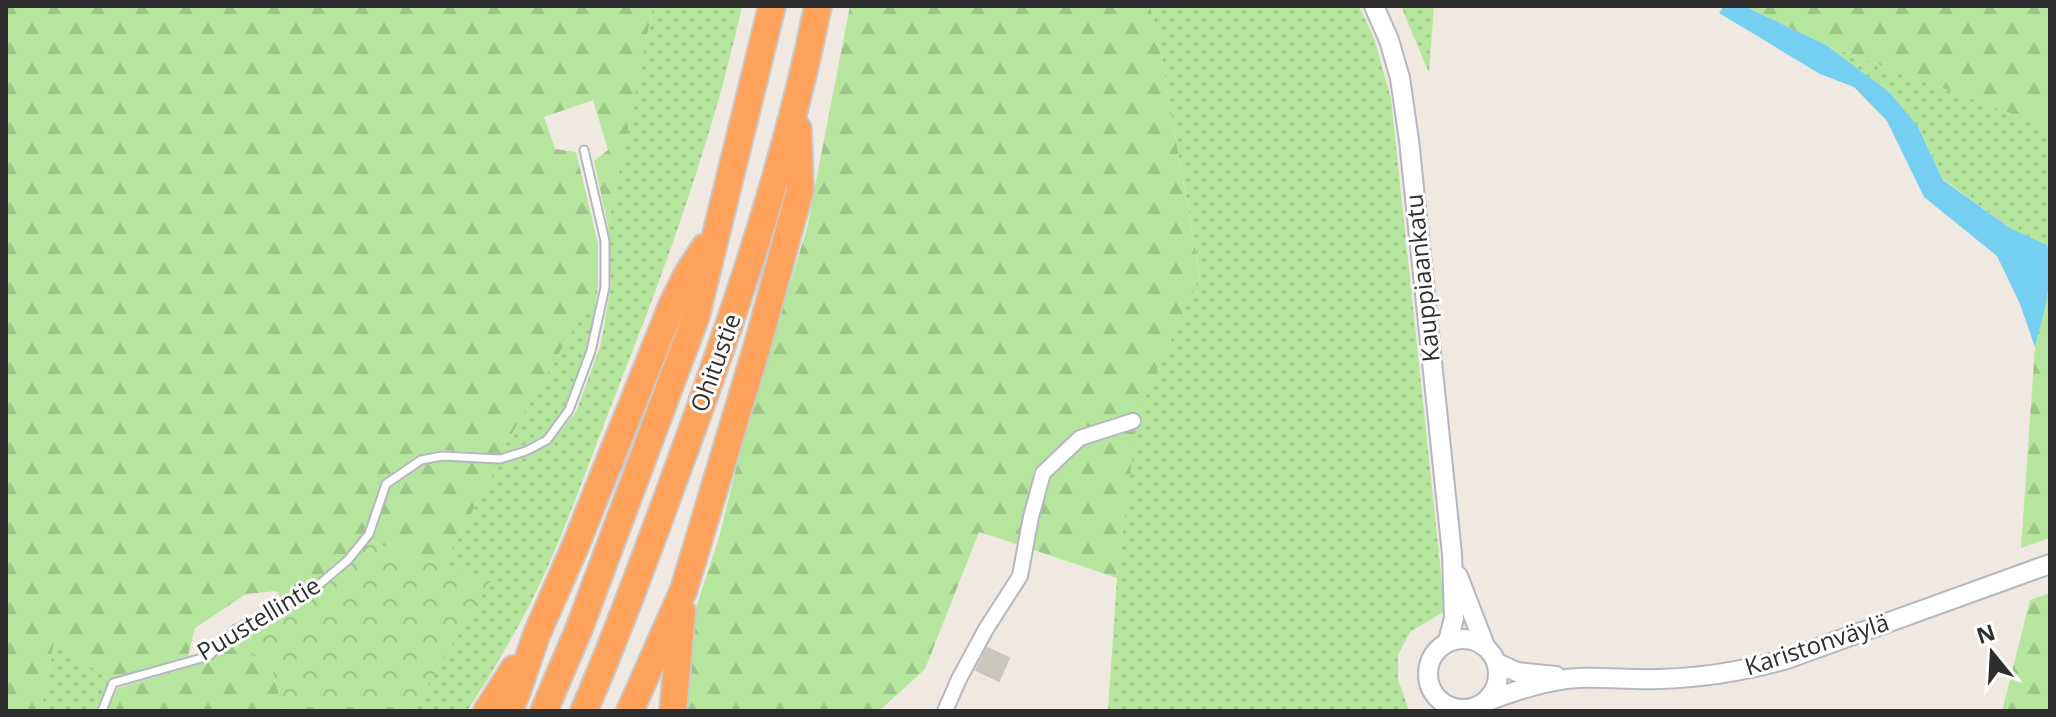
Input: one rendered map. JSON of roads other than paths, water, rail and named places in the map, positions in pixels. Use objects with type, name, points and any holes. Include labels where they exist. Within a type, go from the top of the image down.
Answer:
[{"type":"highway","name":"Ohitustie","points":[[544,711],[579,629],[696,316],[772,6]]},
{"type":"highway","name":"Ohitustie","points":[[584,711],[618,632],[728,330],[798,101],[818,6]]},
{"type":"highway","points":[[630,711],[684,589],[759,340],[800,190],[798,101]]},
{"type":"highway","points":[[509,711],[536,636],[673,303],[688,273],[716,231]]},
{"type":"highway","points":[[673,711],[684,589]]},
{"type":"highway","points":[[487,711],[536,636]]},
{"type":"street","name":"Kauppiaankatu","points":[[1374,6],[1389,40],[1400,78],[1409,140],[1452,554],[1454,618],[1448,641]]},
{"type":"street","points":[[945,711],[986,629],[1020,576],[1043,473],[1080,438],[1133,421]]},
{"type":"street","name":"Kauppiaankatu","points":[[1452,554],[1485,646]]},
{"type":"street","name":"Karistonväylä","points":[[1476,707],[1500,696],[1575,678],[1694,677],[1757,667],[1787,659],[2050,564]]},
{"type":"street","points":[[1467,638],[1485,646],[1497,663],[1499,674],[1492,694],[1476,707],[1462,709],[1436,702],[1428,682],[1428,670],[1438,648],[1448,641],[1467,638]]},
{"type":"street","points":[[1497,663],[1517,672],[1575,678]]},
{"type":"lane","name":"Puustellintie","points":[[102,711],[113,683],[209,656],[236,629],[309,593],[348,560],[369,534],[386,484],[421,460],[442,456],[500,459],[547,440],[569,410],[591,351],[605,287],[605,241],[584,150]]},
{"type":"water","points":[[1724,6],[1744,6],[1826,45],[1889,92],[1917,125],[1943,180],[2010,228],[2047,245],[2049,284],[2035,347],[2020,304],[1997,256],[1924,197],[1887,121],[1854,87],[1820,74],[1719,13]]}]
